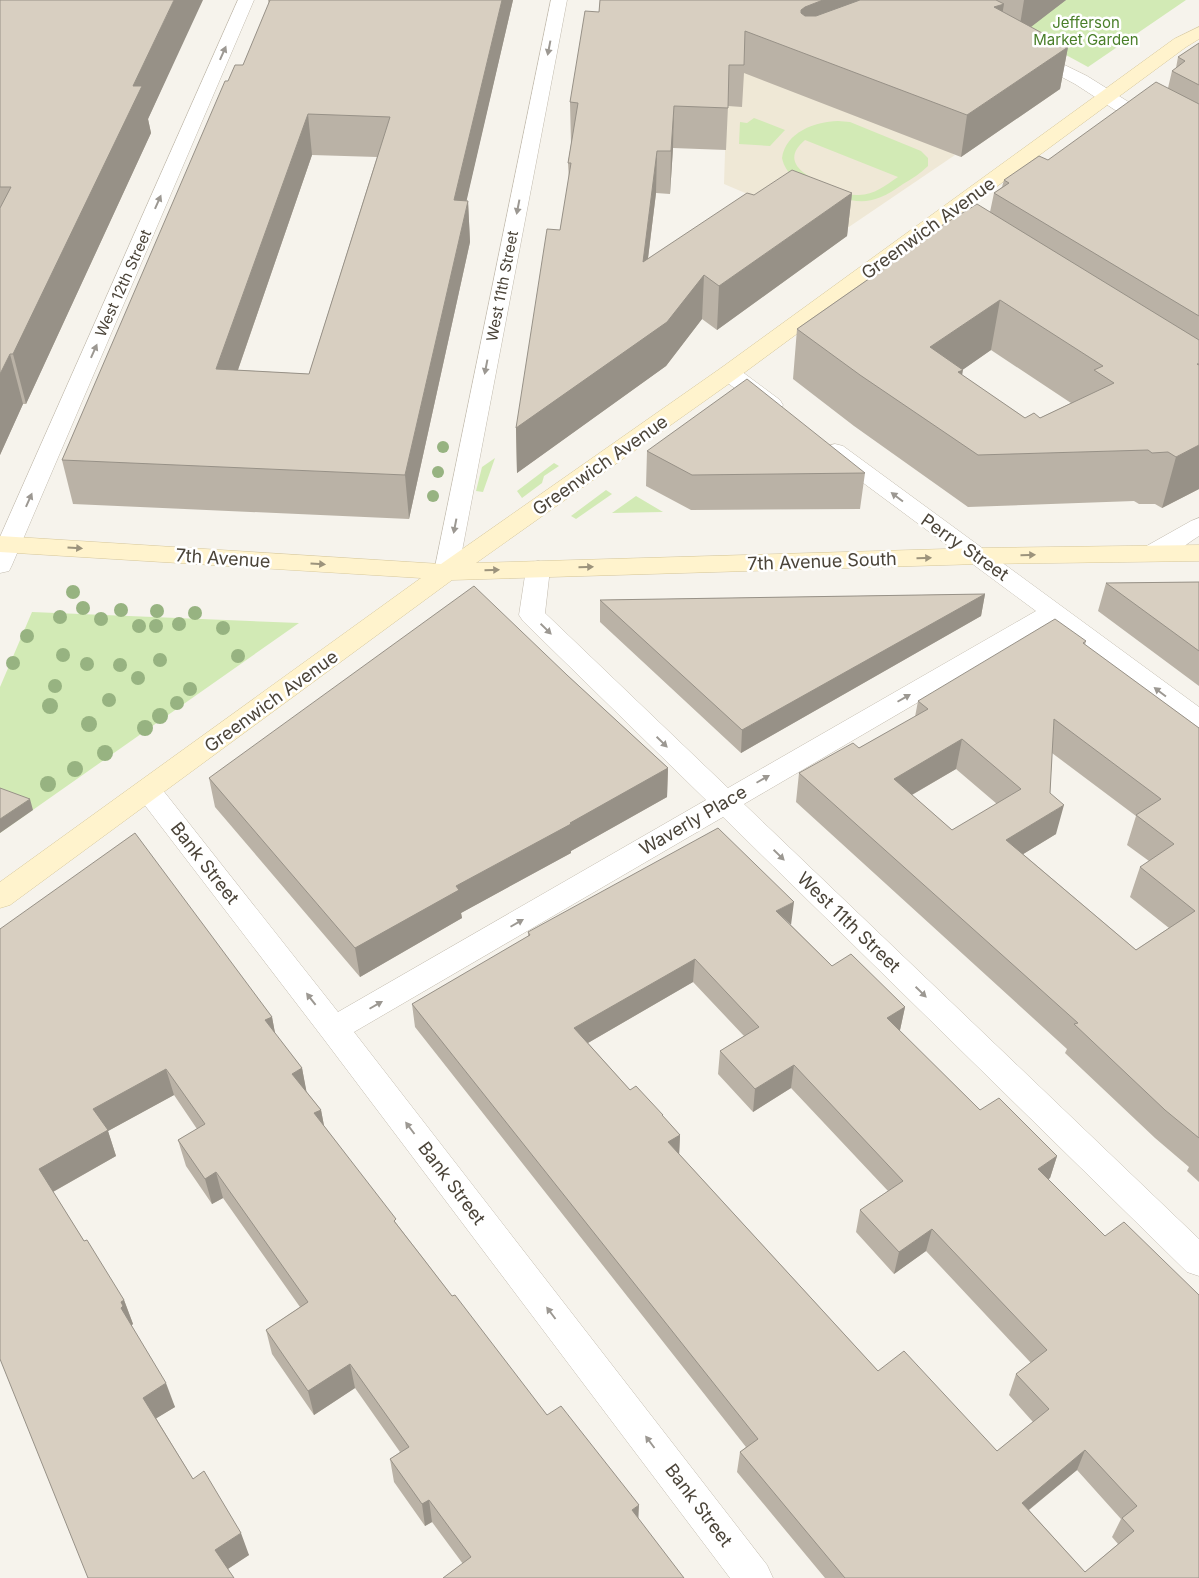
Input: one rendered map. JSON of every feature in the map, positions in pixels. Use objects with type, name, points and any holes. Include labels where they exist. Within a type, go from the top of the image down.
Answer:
[{"type":"main road","name":"Greenwich Avenue","points":[[0,897],[387,617],[446,572],[729,373],[941,229],[1108,97],[1180,43],[1199,32]]},
{"type":"main road","name":"7th Avenue","points":[[3,551],[446,572]]},
{"type":"main road","name":"7th Avenue South","points":[[446,572],[979,556],[1199,553]]},
{"type":"street","name":"West 12th Street","points":[[3,551],[246,0]]},
{"type":"street","name":"West 11th Street","points":[[446,572],[559,0]]},
{"type":"street","points":[[1014,44],[1081,80],[1136,115],[1199,148]]},
{"type":"street","points":[[729,373],[791,418]]},
{"type":"street","name":"Perry Street","points":[[815,436],[924,518],[979,556],[1199,722]]},
{"type":"street","points":[[1152,554],[1199,526]]},
{"type":"street","name":"West 11th Street","points":[[538,569],[532,615],[1199,1261]]},
{"type":"street","name":"Waverly Place","points":[[334,1029],[1053,612]]},
{"type":"street","name":"Bank Street","points":[[148,791],[334,1029],[754,1578]]},
{"type":"shaded area","points":[[716,23],[955,155],[840,233],[724,184],[726,121]]},
{"type":"green space","name":"Jefferson Market Garden","points":[[1033,0],[1186,0],[1088,67],[1024,32]]},
{"type":"green space","points":[[754,118],[785,130],[770,146],[739,144],[740,122],[747,123]]},
{"type":"green space","points":[[829,122],[850,122],[921,151],[928,158],[928,166],[890,192],[869,201],[850,200],[840,197],[794,177],[790,174],[782,158],[789,141],[802,130]],"holes":[[[805,140],[898,177],[870,193],[850,195],[838,191],[804,173],[795,162],[794,155]]]},
{"type":"green space","points":[[495,458],[483,492],[476,491],[482,467]]},
{"type":"green space","points":[[554,463],[559,466],[544,476],[542,483],[522,498],[517,491]]},
{"type":"green space","points":[[606,490],[612,494],[576,519],[571,516]]},
{"type":"green space","points":[[636,496],[663,512],[612,513]]},
{"type":"green space","points":[[32,612],[299,623],[0,833],[0,687]]},
{"type":"building","points":[[0,0],[174,0],[133,86],[142,86],[13,354],[10,354],[0,374],[0,208],[11,187],[0,187]]},
{"type":"building","points":[[270,0],[502,0],[454,200],[468,201],[405,475],[62,460],[225,81],[228,81],[235,65],[243,65]],"holes":[[[308,114],[390,117],[309,374],[216,369]]]},
{"type":"building","points":[[600,0],[823,0],[801,10],[801,13],[805,16],[816,16],[860,0],[996,0],[1004,4],[994,7],[1068,47],[967,115],[745,31],[744,65],[729,65],[728,108],[674,106],[671,151],[657,151],[643,262],[747,193],[754,195],[792,170],[852,193],[719,286],[704,275],[667,322],[516,428],[547,229],[560,230],[578,103],[570,102],[585,11],[599,12]]},
{"type":"building","points":[[1199,43],[1199,85],[1172,71],[1185,61],[1178,57]]},
{"type":"building","points":[[1156,82],[1199,104],[1199,316],[994,193],[1009,183],[1004,180],[1039,156],[1048,160]]},
{"type":"building","points":[[977,204],[1199,340],[1199,364],[1197,364],[1199,365],[1199,445],[1176,457],[1168,452],[1152,453],[1148,450],[978,455],[860,375],[797,329],[926,239],[923,237]],"holes":[[[1000,300],[1103,366],[1094,370],[1114,383],[1040,418],[1034,413],[1025,418],[958,372],[963,370],[930,347]]]},
{"type":"building","points":[[747,379],[865,473],[692,475],[647,451]]},
{"type":"building","points":[[1199,582],[1199,651],[1106,583]]},
{"type":"building","points":[[474,586],[668,768],[571,824],[456,886],[459,890],[355,948],[209,778]]},
{"type":"building","points":[[985,594],[742,730],[600,600]]},
{"type":"building","points":[[1055,619],[1086,641],[1083,643],[1199,728],[1199,1138],[1165,1110],[1074,1024],[1078,1023],[799,773],[853,743],[859,748],[928,709],[918,701]],"holes":[[[1054,719],[1161,799],[1136,815],[1174,844],[1140,867],[1195,911],[1136,950],[1006,840],[1064,805],[1050,793]],[[962,739],[1021,789],[952,830],[894,779]]]},
{"type":"building","points":[[0,788],[30,799],[0,819]]},
{"type":"building","points":[[718,828],[794,902],[776,911],[832,966],[851,954],[905,1007],[887,1018],[980,1110],[999,1098],[1057,1156],[1038,1169],[1105,1236],[1124,1222],[1199,1295],[1199,1578],[845,1578],[740,1452],[758,1439],[412,1004],[530,935],[528,932]],"holes":[[[695,959],[759,1027],[720,1051],[755,1089],[794,1065],[903,1181],[860,1210],[899,1252],[932,1229],[1047,1350],[1016,1374],[1049,1409],[997,1451],[904,1351],[878,1371],[668,1142],[680,1135],[663,1115],[636,1086],[630,1090],[574,1028]],[[1085,1450],[1137,1506],[1122,1518],[1134,1531],[1085,1572],[1022,1503]]]},
{"type":"building","points":[[135,833],[272,1017],[265,1020],[302,1068],[292,1074],[321,1110],[314,1113],[396,1219],[394,1221],[452,1296],[455,1295],[547,1415],[561,1406],[639,1505],[632,1510],[684,1578],[443,1578],[471,1557],[429,1500],[422,1504],[390,1459],[409,1447],[350,1364],[308,1391],[266,1330],[308,1302],[216,1172],[205,1179],[178,1140],[205,1124],[166,1069],[93,1109],[108,1130],[39,1169],[84,1241],[87,1240],[124,1300],[121,1302],[123,1306],[121,1308],[166,1383],[143,1398],[193,1479],[204,1471],[241,1533],[215,1550],[234,1578],[88,1578],[0,1359],[0,929]]}]
